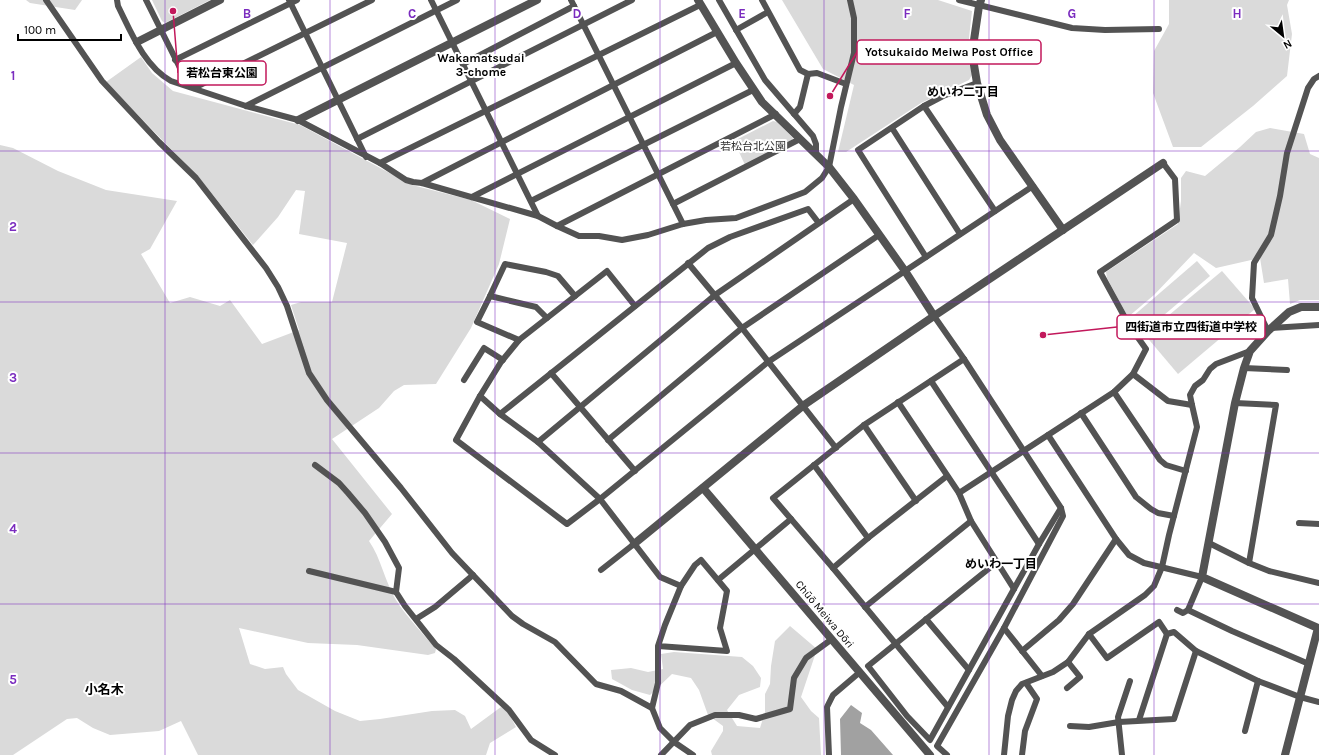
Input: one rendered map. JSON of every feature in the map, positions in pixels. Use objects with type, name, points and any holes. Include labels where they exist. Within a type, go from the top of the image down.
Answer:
[{"type":"street","points":[[46,0],[102,81],[159,142],[196,178],[266,268],[278,287],[287,306],[309,373],[326,400],[401,488],[452,553],[512,616],[555,642],[596,684],[621,691],[652,708]]},
{"type":"street","points":[[117,0],[118,6],[137,42],[154,67],[164,77],[171,81],[246,106],[298,120],[380,163],[406,180],[422,183],[538,216],[579,236],[599,236],[622,240],[648,235],[683,224],[706,220],[736,218],[805,192],[822,178],[829,167],[854,53],[854,18],[850,0]]},
{"type":"street","points":[[146,0],[160,30],[191,87]]},
{"type":"street","points":[[137,42],[220,0]]},
{"type":"street","points":[[176,60],[290,2],[297,0]]},
{"type":"street","points":[[191,87],[372,0]]},
{"type":"street","points":[[431,0],[538,216]]},
{"type":"street","points":[[246,106],[457,0]]},
{"type":"street","points":[[298,120],[537,0]]},
{"type":"street","points":[[571,0],[683,224]]},
{"type":"street","points":[[357,139],[632,0]]},
{"type":"street","points":[[720,0],[765,80],[813,136],[816,144],[816,154]]},
{"type":"street","points":[[762,0],[800,70],[808,74],[817,73],[846,84]]},
{"type":"street","points":[[959,0],[980,3],[1072,28],[1105,30],[1159,29]]},
{"type":"street","points":[[290,2],[366,157]]},
{"type":"street","points":[[380,163],[598,55],[699,2],[753,90],[762,102],[829,167],[854,198],[964,359],[1061,508],[1063,516],[1004,628],[937,746],[947,755]]},
{"type":"street","points":[[980,3],[974,40],[974,65],[977,83],[987,115],[1000,140],[1064,230]]},
{"type":"street","points":[[463,64],[574,6]]},
{"type":"street","points":[[736,30],[768,12]]},
{"type":"street","points":[[422,183],[717,32]]},
{"type":"street","points":[[472,197],[736,63]]},
{"type":"street","points":[[794,114],[800,107],[808,74]]},
{"type":"street","points":[[1270,329],[1252,298],[1254,263],[1270,235],[1280,196],[1287,153],[1308,88],[1314,79],[1319,76]]},
{"type":"street","points":[[926,256],[858,150],[924,106],[943,96],[977,83]]},
{"type":"street","points":[[531,201],[753,90]]},
{"type":"street","points":[[924,106],[995,212]]},
{"type":"street","points":[[557,226],[776,114]]},
{"type":"street","points":[[892,128],[960,234]]},
{"type":"street","points":[[673,204],[800,139]]},
{"type":"street","points":[[601,570],[804,405],[1163,163],[1175,179],[1177,220],[1100,272],[1129,325],[1146,349],[1133,374],[1114,392],[959,493]]},
{"type":"street","points":[[635,306],[607,271],[519,340],[503,360],[480,396],[456,440],[567,524],[600,499],[768,362],[1033,186]]},
{"type":"street","points":[[538,442],[715,295],[854,198]]},
{"type":"street","points":[[500,414],[708,248],[730,237],[808,209],[818,222]]},
{"type":"street","points":[[608,440],[742,328],[879,235]]},
{"type":"street","points":[[688,263],[804,405],[836,448]]},
{"type":"street","points":[[519,340],[477,322],[505,264],[546,272],[558,276],[575,296]]},
{"type":"street","points":[[490,296],[536,307],[547,318]]},
{"type":"street","points":[[1177,610],[1183,613],[1188,610],[1202,577],[1235,403],[1250,351],[1270,329],[1289,312],[1301,306],[1319,307]]},
{"type":"street","points":[[1270,329],[1319,325]]},
{"type":"street","points":[[464,380],[484,348],[503,360]]},
{"type":"street","points":[[1004,755],[1008,716],[1012,700],[1016,691],[1022,684],[1053,672],[1068,662],[1089,634],[1154,586],[1162,567],[1168,535],[1197,426],[1190,395],[1195,386],[1203,380],[1210,369],[1216,364],[1250,351]]},
{"type":"street","points":[[948,706],[773,498],[864,425],[964,359]]},
{"type":"street","points":[[1244,368],[1287,370]]},
{"type":"street","points":[[551,373],[634,471]]},
{"type":"street","points":[[1133,374],[1168,401],[1192,405]]},
{"type":"street","points":[[931,381],[1039,544]]},
{"type":"street","points":[[1114,392],[1160,460],[1166,465],[1186,471]]},
{"type":"street","points":[[480,396],[500,414],[538,442],[600,499],[660,577],[681,586]]},
{"type":"street","points":[[898,402],[959,493],[971,521],[1014,589]]},
{"type":"street","points":[[1235,403],[1276,405],[1249,562]]},
{"type":"street","points":[[1081,413],[1136,497],[1150,509],[1158,513],[1174,516]]},
{"type":"street","points":[[864,425],[916,501]]},
{"type":"street","points":[[1048,435],[1116,539],[1129,555],[1136,560],[1202,577],[1319,627],[1285,755]]},
{"type":"street","points":[[814,465],[868,538]]},
{"type":"street","points":[[315,466],[339,483],[365,513],[385,542],[399,568],[396,592],[405,606],[436,645],[454,659],[509,710],[531,740],[555,755]]},
{"type":"street","points":[[833,568],[868,538],[947,476]]},
{"type":"street","name":"Chūō Meiwa Dōri","points":[[703,488],[930,755]]},
{"type":"street","points":[[997,562],[868,666],[907,716],[930,740],[1039,544],[1061,508]]},
{"type":"street","points":[[718,580],[791,519]]},
{"type":"street","points":[[865,607],[971,521]]},
{"type":"street","points":[[1299,523],[1319,524]]},
{"type":"street","points":[[1022,651],[1059,620],[1073,604],[1116,539]]},
{"type":"street","points":[[1209,543],[1269,570],[1319,582]]},
{"type":"street","points":[[658,646],[727,651],[720,628],[727,591],[701,560],[695,565],[681,586],[658,646],[658,683],[652,708],[660,728],[674,742],[693,755]]},
{"type":"street","points":[[309,571],[396,592]]},
{"type":"street","points":[[416,619],[435,607],[473,575]]},
{"type":"street","points":[[1188,610],[1232,631],[1309,664]]},
{"type":"street","points":[[926,618],[969,670]]},
{"type":"street","points":[[1089,634],[1107,658],[1159,622],[1167,634]]},
{"type":"street","points":[[1004,628],[1042,676]]},
{"type":"street","points":[[1167,634],[1174,632],[1196,651],[1258,681],[1300,697],[1319,702]]},
{"type":"street","points":[[1139,720],[1167,634]]},
{"type":"street","points":[[661,755],[690,725],[716,715],[739,715],[756,719],[790,709],[794,678],[806,658],[832,639]]},
{"type":"street","points":[[1070,726],[1089,727],[1139,720],[1174,719],[1196,651]]},
{"type":"street","points":[[1067,688],[1080,677],[1068,662]]},
{"type":"street","points":[[828,755],[826,707],[833,695],[860,672]]},
{"type":"street","points":[[1122,755],[1118,716],[1130,681]]},
{"type":"street","points":[[1246,732],[1258,681]]},
{"type":"street","points":[[1022,755],[1025,731],[1037,699],[1026,683]]},
{"type":"green space","points":[[26,0],[82,0],[75,10],[30,3]]},
{"type":"green space","points":[[152,0],[210,0],[165,23],[162,21]]},
{"type":"green space","points":[[782,0],[938,0],[972,11],[968,47],[972,75],[969,80],[921,103],[846,152],[838,152],[854,85],[823,69]]},
{"type":"green space","points":[[1169,0],[1289,0],[1287,5],[1292,34],[1287,76],[1253,106],[1201,147],[1173,147],[1153,93],[1154,51],[1169,24]]},
{"type":"green space","points":[[141,57],[152,73],[173,91],[300,125],[412,185],[471,200],[510,219],[499,264],[471,328],[436,384],[404,385],[394,391],[379,408],[332,439],[392,514],[369,541],[377,555],[396,600],[436,649],[435,653],[428,655],[357,645],[308,643],[239,628],[250,664],[265,669],[283,667],[286,674],[298,690],[335,711],[360,721],[432,711],[455,710],[465,716],[471,729],[501,707],[508,712],[516,727],[490,743],[486,755],[198,755],[181,721],[159,731],[110,735],[93,728],[77,718],[67,719],[13,755],[0,755],[0,145],[13,148],[58,171],[106,190],[177,201],[150,249],[141,254],[170,303],[190,297],[220,306],[230,300],[262,344],[299,330],[291,305],[301,302],[332,302],[347,243],[299,234],[305,191],[296,190],[278,217],[253,245],[201,180],[106,82]]},
{"type":"green space","name":"若松台北公園","points":[[773,121],[777,122],[793,138],[792,140],[745,165],[734,141]]},
{"type":"green space","points":[[1270,128],[1304,134],[1310,154],[1319,158],[1319,300],[1300,300],[1290,304],[1288,279],[1264,283],[1260,258],[1216,268],[1194,253],[1154,295],[1128,317],[1107,278],[1106,272],[1178,224],[1181,201],[1181,178],[1186,171],[1205,176],[1256,132]]},
{"type":"green space","points":[[1197,261],[1210,276],[1144,332],[1132,317]]},
{"type":"green space","points":[[1222,271],[1255,309],[1178,374],[1145,335]]},
{"type":"green space","points":[[790,626],[817,649],[801,697],[811,711],[819,718],[821,755],[712,755],[711,751],[723,731],[723,726],[708,715],[699,690],[691,678],[672,674],[650,695],[632,690],[612,679],[611,670],[631,668],[648,672],[663,669],[661,654],[674,652],[742,657],[753,666],[761,678],[760,687],[739,695],[727,710],[737,726],[760,728],[765,712],[765,694],[770,684],[775,641]]},
{"type":"shaded area","points":[[851,705],[862,713],[860,723],[871,730],[893,755],[841,755],[840,719]]},
{"type":"place","name":"若松台東公園","points":[[173,11]]},
{"type":"place","name":"Yotsukaido Meiwa Post Office","points":[[830,96]]},
{"type":"place","name":"四街道市立四街道中学校","points":[[1043,335]]},
{"type":"district","name":"Wakamatsudai 3-chome","points":[[481,65]]},
{"type":"district","name":"めいわ二丁目","points":[[963,92]]},
{"type":"district","name":"めいわ一丁目","points":[[1001,564]]},
{"type":"district","name":"小名木","points":[[104,689]]}]
